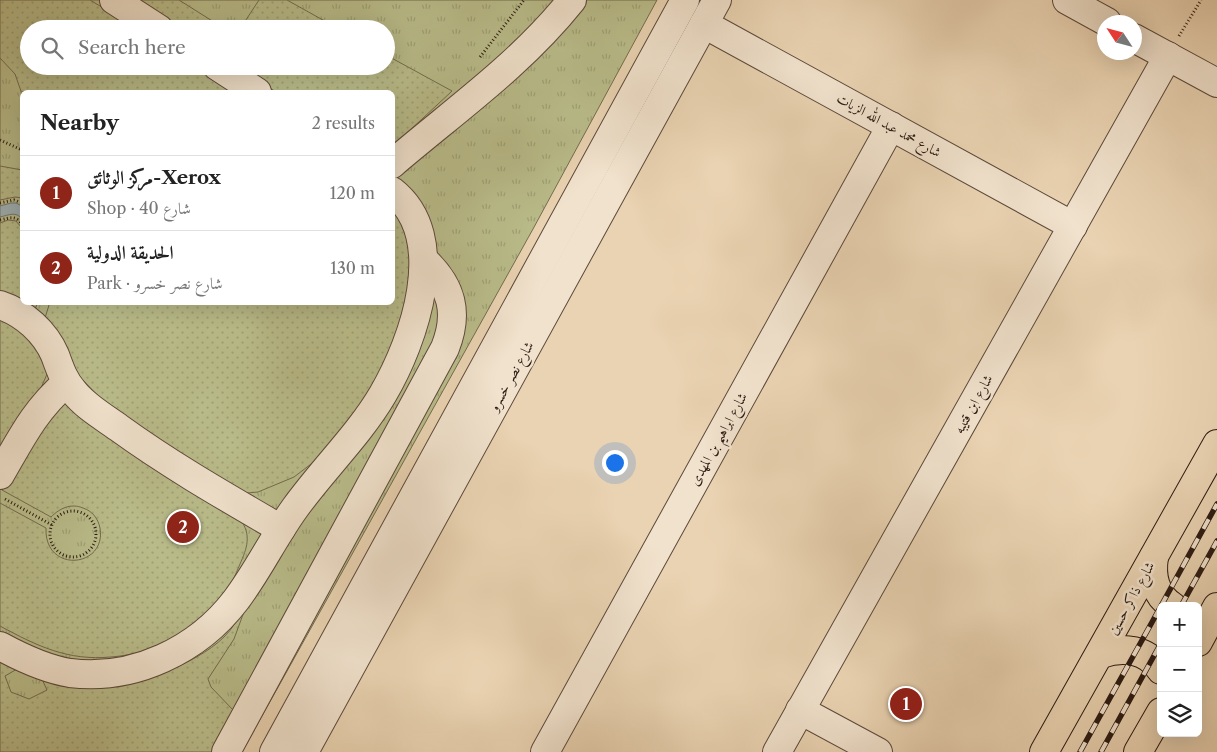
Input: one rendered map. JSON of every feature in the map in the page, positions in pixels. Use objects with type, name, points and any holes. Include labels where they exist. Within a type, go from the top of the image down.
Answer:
[{"type":"main road","name":"شارع ذاكر حسين","points":[[1044,752],[1217,444]]},
{"type":"main road","points":[[1154,557],[1153,577],[1156,587],[1161,596],[1168,602]]},
{"type":"main road","points":[[1202,612],[1217,608]]},
{"type":"main road","points":[[1202,635],[1217,608]]},
{"type":"main road","points":[[1100,654],[1116,650],[1132,650],[1152,660],[1157,666]]},
{"type":"main road","points":[[1138,752],[1157,719]]},
{"type":"street","points":[[114,0],[145,20]]},
{"type":"street","points":[[395,162],[509,68],[572,0]]},
{"type":"street","name":"شارع نصر خسرو","points":[[274,752],[685,0]]},
{"type":"street","name":"شارع نصر خسرو","points":[[304,752],[717,0]]},
{"type":"street","points":[[1067,0],[1097,16]]},
{"type":"street","name":"شارع محمد عبد الله الزيات","points":[[704,24],[1073,226]]},
{"type":"street","points":[[1142,42],[1217,83]]},
{"type":"street","name":"شارع ابن قتيبه","points":[[778,752],[1168,56]]},
{"type":"street","points":[[231,75],[254,90]]},
{"type":"street","name":"شارع ابراهيم بن المهدى","points":[[546,752],[891,126]]},
{"type":"street","points":[[0,646],[35,663],[69,672],[109,673],[130,670],[171,654],[190,644],[224,616],[237,599],[295,508],[354,435],[383,394],[405,345],[414,318],[424,260],[420,231],[414,217],[407,205],[395,194]]},
{"type":"street","points":[[226,752],[447,342],[452,324],[449,297],[444,283],[435,270],[424,260]]},
{"type":"street","points":[[0,305],[19,314],[43,336],[55,356],[66,383],[84,403],[142,445],[281,529]]},
{"type":"street","points":[[0,475],[34,417],[50,397],[66,383]]},
{"type":"street","points":[[800,710],[878,752]]},
{"type":"path","points":[[474,64],[524,0]]},
{"type":"path","points":[[1168,56],[1201,0]]},
{"type":"path","points":[[0,140],[20,149]]},
{"type":"path","points":[[0,203],[14,200],[20,202]]},
{"type":"path","points":[[0,220],[13,217],[20,222]]},
{"type":"path","points":[[0,496],[52,525]]},
{"type":"path","points":[[74,511],[82,513],[90,518],[95,525],[96,534],[94,542],[89,550],[82,555],[73,557],[64,555],[57,550],[52,542],[50,533],[52,525],[57,517],[65,512],[74,511]]},
{"type":"green space","points":[[0,0],[657,0],[533,229],[242,752],[0,752]]},
{"type":"green space","points":[[0,0],[90,0],[123,20],[20,20],[20,75],[211,75],[234,90],[21,90],[15,74],[0,58]]},
{"type":"green space","points":[[140,0],[179,0],[211,20],[169,20]]},
{"type":"green space","points":[[259,0],[287,0],[323,20],[246,20]]},
{"type":"green space","points":[[395,60],[452,91],[395,144],[395,90],[273,90],[250,75],[395,75]]},
{"type":"green space","points":[[0,166],[20,170],[20,198],[0,200]]},
{"type":"green space","points":[[395,209],[409,229],[413,280],[391,352],[365,400],[315,461],[294,477],[258,492],[247,493],[226,486],[101,399],[62,354],[45,318],[49,305],[395,305]]},
{"type":"green space","points":[[8,220],[16,221],[20,226],[20,304],[0,295],[0,223]]},
{"type":"green space","points":[[23,305],[37,305],[34,310]]},
{"type":"green space","points":[[0,317],[21,326],[48,360],[47,374],[41,388],[0,456]]},
{"type":"green space","points":[[67,403],[240,519],[244,525],[247,536],[245,552],[232,582],[222,598],[200,621],[173,639],[158,646],[127,655],[95,658],[81,657],[40,646],[0,626],[0,503],[46,528],[48,543],[55,553],[64,559],[75,560],[85,558],[94,551],[100,541],[98,521],[86,509],[70,506],[58,511],[51,517],[2,490],[45,418],[60,404]]},
{"type":"green space","points":[[245,609],[234,639],[208,679],[211,687],[233,710],[214,752],[0,752],[0,660],[17,669],[5,676],[11,692],[29,699],[47,690],[41,677],[86,688],[102,688],[140,681],[179,666],[212,647],[230,631]]},
{"type":"shaded area","points":[[11,203],[20,205],[20,217],[15,214],[0,217],[0,206]]},
{"type":"railway","points":[[1163,602],[1217,504]]},
{"type":"railway","points":[[1183,602],[1217,541]]},
{"type":"railway","points":[[1080,752],[1157,613]]},
{"type":"railway","points":[[1101,752],[1159,647]]},
{"type":"place","name":"الحديقة الدولية","points":[[183,527]]},
{"type":"place","name":"مركز الوثائق-Xerox","points":[[906,704]]}]
